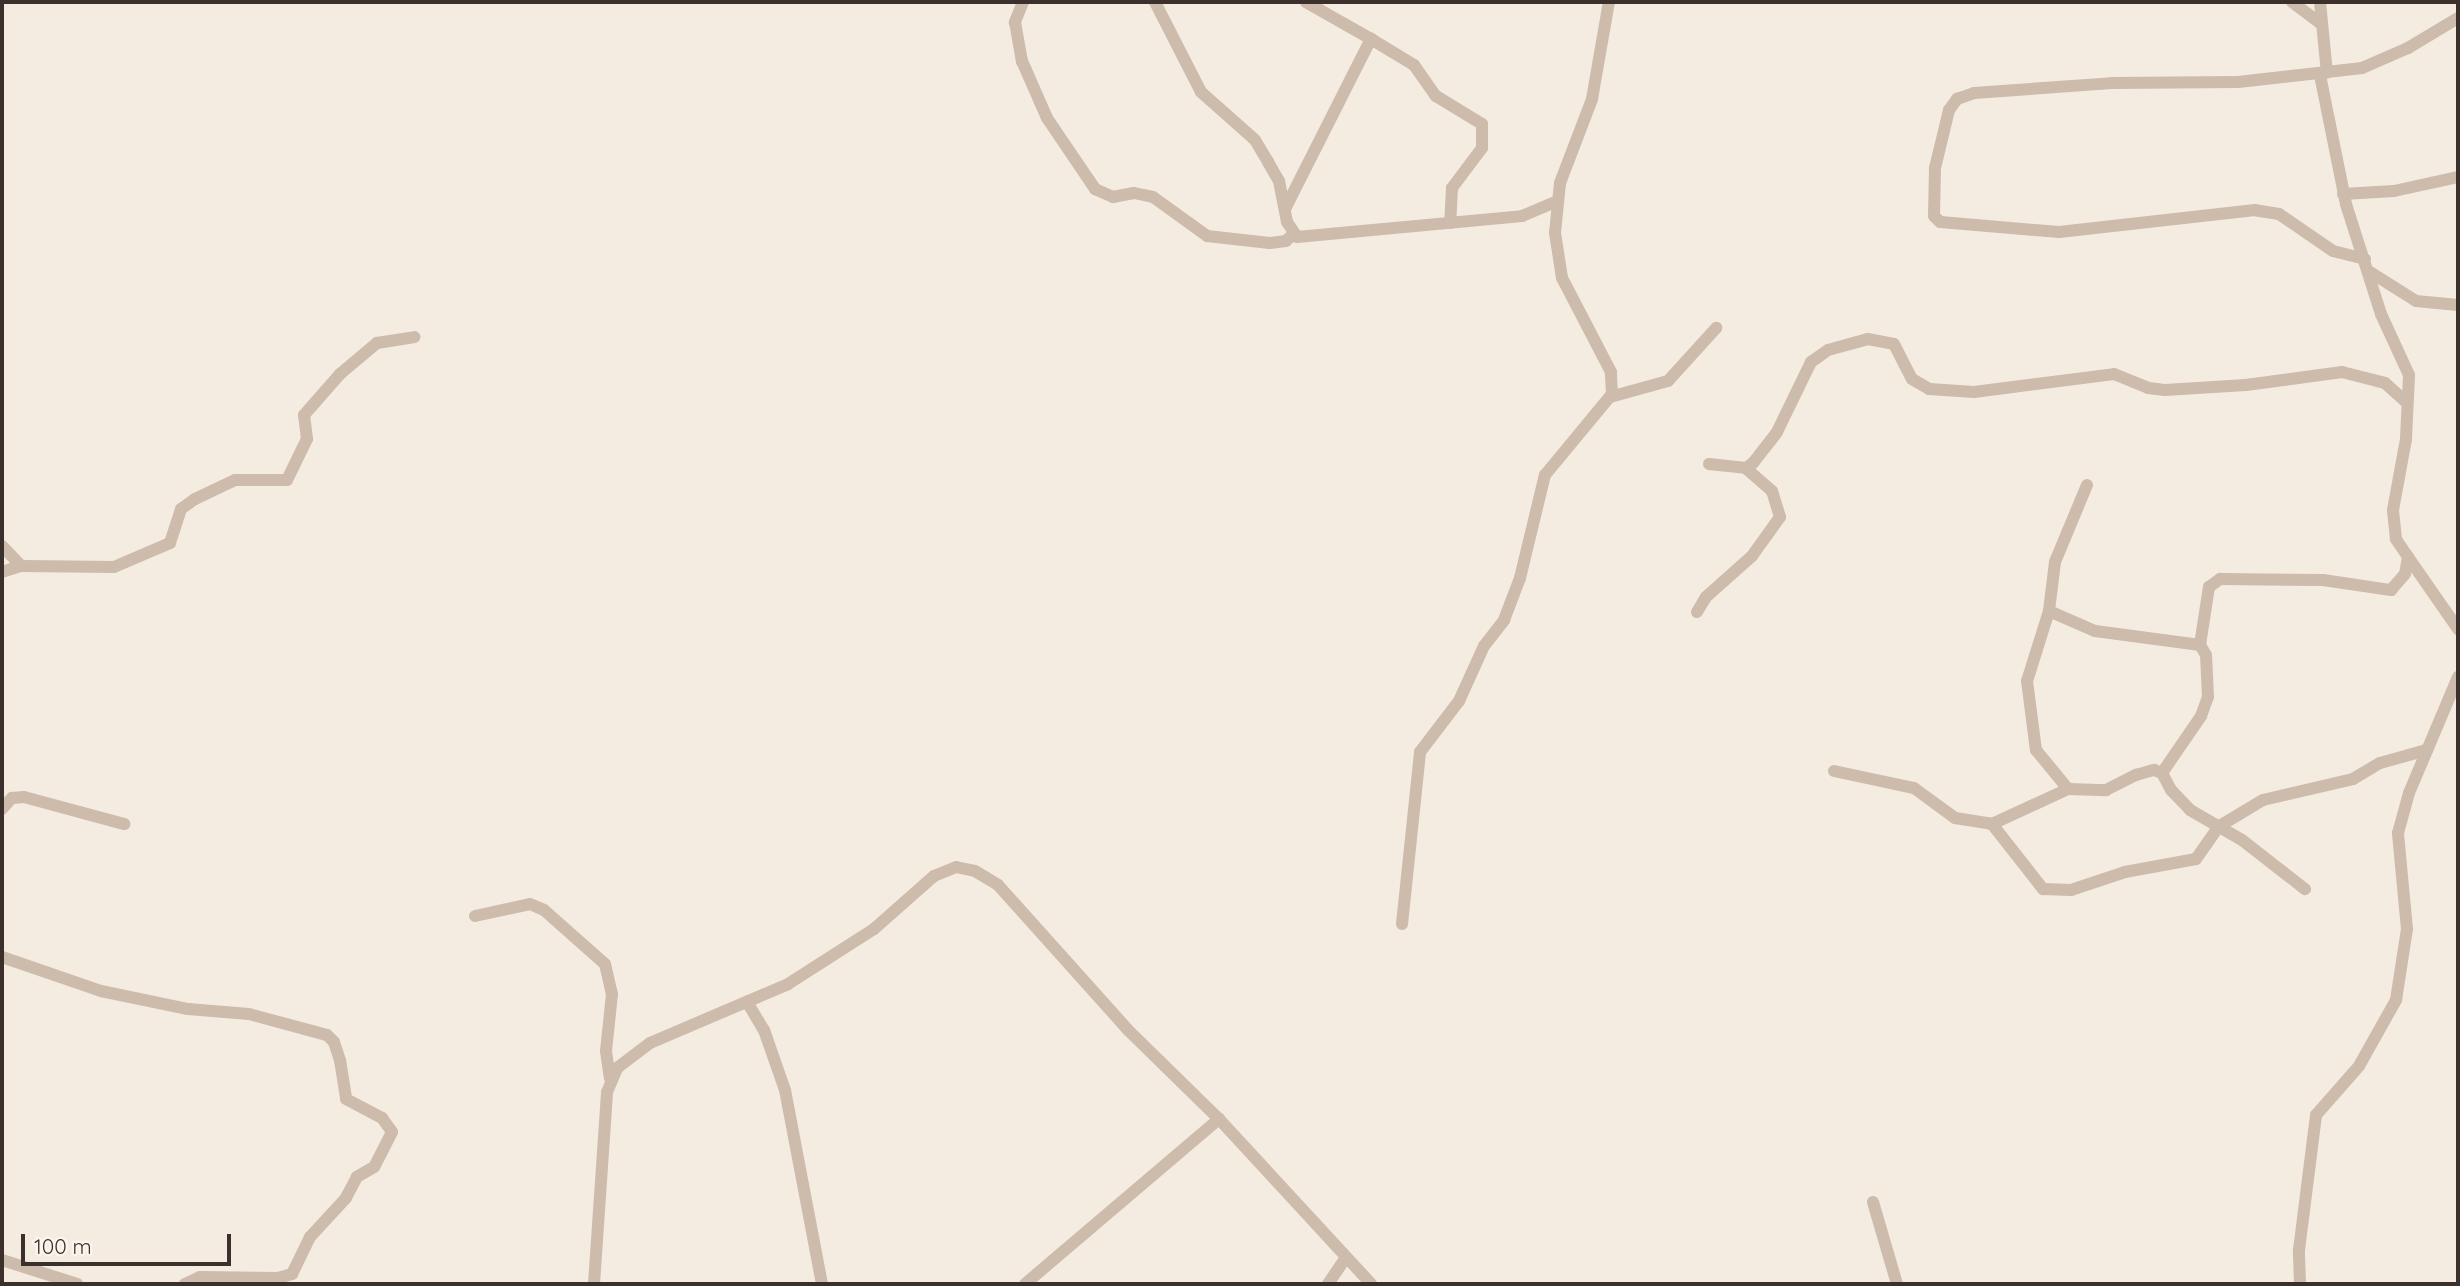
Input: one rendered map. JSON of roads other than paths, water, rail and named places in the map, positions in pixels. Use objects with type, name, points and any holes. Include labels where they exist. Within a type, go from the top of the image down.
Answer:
[{"type":"street","points":[[1023,2],[1015,22],[1022,61],[1047,118],[1095,189],[1113,197],[1134,193],[1153,197],[1207,236],[1270,243],[1286,241],[1293,234]]},
{"type":"street","points":[[1155,2],[1201,92],[1261,150],[1279,181],[1293,234],[1304,239],[1522,216],[1557,201]]},
{"type":"street","points":[[1306,2],[1414,65],[1436,96],[1453,102],[1482,124],[1482,148],[1452,188],[1450,223]]},
{"type":"street","points":[[1609,2],[1592,99],[1557,201],[1556,259],[1611,372],[1610,397]]},
{"type":"street","points":[[2292,2],[2320,23]]},
{"type":"street","points":[[2320,2],[2324,74],[2343,194],[2390,339],[2409,375],[2406,439],[2393,519],[2396,539],[2458,629]]},
{"type":"street","points":[[2365,259],[2333,251],[2279,214],[2255,210],[2045,233],[1940,222],[1934,216],[1940,140],[1957,99],[1974,93],[2112,83],[2324,74],[2386,59],[2457,23]]},
{"type":"street","points":[[1285,209],[1371,39]]},
{"type":"street","points":[[2343,194],[2394,191],[2458,177]]},
{"type":"street","points":[[2370,272],[2416,301],[2458,305]]},
{"type":"street","points":[[1402,924],[1420,752],[1459,701],[1484,646],[1504,620],[1520,578],[1545,475],[1565,446],[1610,397],[1668,382],[1716,328]]},
{"type":"street","points":[[2,572],[21,566],[114,567],[170,543],[181,509],[195,499],[235,480],[287,480],[307,439],[304,415],[340,374],[377,343],[415,337]]},
{"type":"street","points":[[1746,468],[1777,432],[1811,362],[1828,350],[1868,339],[1894,344],[1912,379],[1929,389],[1975,392],[2114,374],[2148,388],[2165,390],[2246,385],[2342,372],[2385,383],[2406,402]]},
{"type":"street","points":[[1697,612],[1706,597],[1752,555],[1780,517],[1772,491],[1746,468],[1709,464]]},
{"type":"street","points":[[2068,789],[2036,750],[2028,703],[2030,670],[2049,611],[2054,562],[2087,485]]},
{"type":"street","points":[[2,546],[21,566]]},
{"type":"street","points":[[2162,773],[2201,716],[2208,698],[2206,655],[2200,645],[2209,587],[2220,579],[2323,580],[2391,590],[2405,574],[2408,557]]},
{"type":"street","points":[[2049,611],[2095,631],[2200,645]]},
{"type":"street","points":[[2300,1284],[2299,1250],[2316,1115],[2359,1066],[2396,1000],[2407,929],[2398,833],[2427,750],[2458,677]]},
{"type":"street","points":[[1992,824],[2043,889],[2071,890],[2125,872],[2196,859],[2218,827],[2263,800],[2353,779],[2380,762],[2427,750]]},
{"type":"street","points":[[1833,771],[1914,788],[1955,818],[1992,824],[2068,789],[2106,790],[2136,775],[2154,770],[2162,773],[2180,800],[2305,889]]},
{"type":"street","points":[[2,809],[12,798],[24,797],[124,824]]},
{"type":"street","points":[[610,1078],[629,1057],[650,1043],[788,984],[874,929],[934,876],[965,867],[998,885],[1147,1049],[1219,1119],[1345,1259],[1371,1284]]},
{"type":"street","points":[[475,916],[530,904],[544,910],[605,964],[612,994],[606,1051],[610,1078],[594,1284]]},
{"type":"street","points":[[2,957],[101,990],[188,1009],[249,1014],[327,1035],[337,1051],[346,1099],[382,1118],[392,1132],[374,1167],[357,1177],[346,1198],[310,1237],[292,1274],[278,1278],[200,1277],[185,1284]]},
{"type":"street","points":[[747,1003],[764,1030],[785,1090],[822,1284]]},
{"type":"street","points":[[1025,1284],[1219,1119]]},
{"type":"street","points":[[1873,1202],[1897,1284]]},
{"type":"street","points":[[1328,1284],[1345,1259]]},
{"type":"street","points":[[2,1260],[77,1284]]}]
